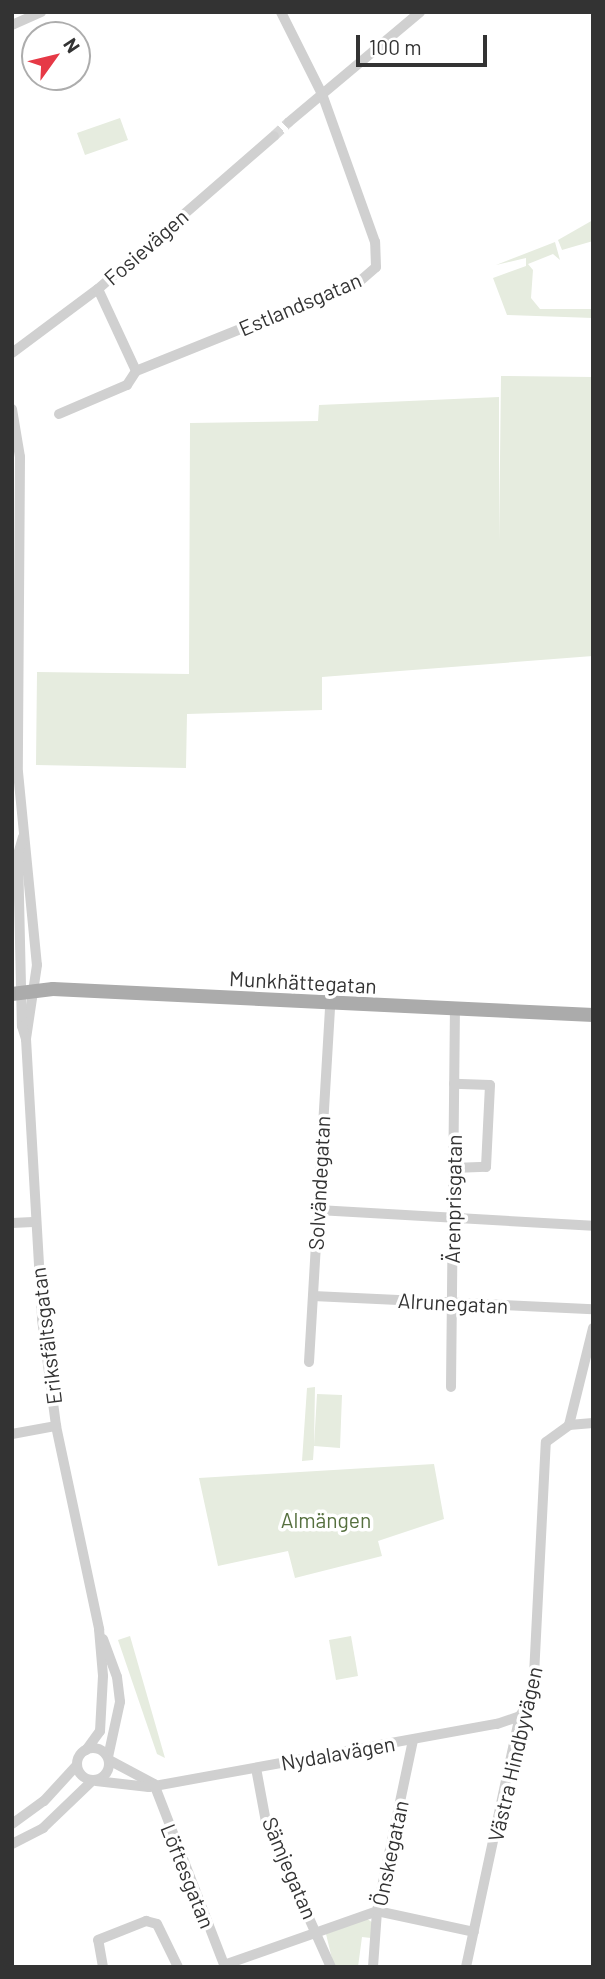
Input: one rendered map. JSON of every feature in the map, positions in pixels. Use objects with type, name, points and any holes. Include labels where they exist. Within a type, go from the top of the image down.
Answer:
[{"type":"main road","name":"Munkhättegatan","points":[[23,992],[593,1015]]},
{"type":"street","points":[[12,25],[41,12]]},
{"type":"street","points":[[281,12],[322,94]]},
{"type":"street","points":[[289,122],[420,12]]},
{"type":"street","name":"Estlandsgatan","points":[[59,414],[127,385],[136,370],[360,281],[372,272],[378,260],[375,242],[322,94]]},
{"type":"street","name":"Fosievägen","points":[[12,353],[98,289],[274,136]]},
{"type":"street","points":[[98,289],[136,370]]},
{"type":"street","name":"Eriksfältsgatan","points":[[12,409],[20,457],[14,708],[23,838],[18,854],[22,1026],[26,1039],[33,1222],[56,1426],[99,1629],[120,1692],[108,1759]]},
{"type":"street","name":"Solvändegatan","points":[[309,1362],[330,1004]]},
{"type":"street","name":"Ärenprisgatan","points":[[451,1387],[455,1010]]},
{"type":"street","points":[[453,1168],[486,1167],[490,1085],[454,1084]]},
{"type":"street","points":[[318,1210],[593,1226]]},
{"type":"street","points":[[12,1223],[33,1222]]},
{"type":"street","name":"Alrunegatan","points":[[313,1296],[593,1309]]},
{"type":"street","points":[[593,1328],[569,1424],[593,1423]]},
{"type":"street","name":"Västra Hindbyvägen","points":[[466,1967],[520,1716],[530,1705],[536,1673],[546,1442],[569,1424]]},
{"type":"street","points":[[12,1434],[56,1426]]},
{"type":"street","name":"Eriksfältsgatan","points":[[86,1749],[100,1731],[103,1685],[99,1629]]},
{"type":"street","name":"Nydalavägen","points":[[94,1781],[138,1789],[154,1784],[413,1740],[520,1716]]},
{"type":"street","name":"Önskegatan","points":[[373,1967],[377,1911],[413,1740]]},
{"type":"street","points":[[12,1824],[44,1801],[77,1765],[86,1749],[99,1749],[108,1759],[154,1784]]},
{"type":"street","points":[[12,1844],[43,1828],[108,1771],[108,1759]]},
{"type":"street","points":[[77,1765],[81,1776],[94,1781]]},
{"type":"street","name":"Sämjegatan","points":[[256,1768],[266,1822],[331,1967]]},
{"type":"street","name":"Löftesgatan","points":[[154,1784],[225,1966]]},
{"type":"street","points":[[225,1966],[377,1911],[474,1932]]},
{"type":"street","points":[[103,1967],[98,1940],[146,1921],[157,1924],[178,1967]]},
{"type":"green space","points":[[120,118],[128,140],[85,155],[77,133]]},
{"type":"green space","points":[[593,220],[593,241],[562,250],[558,240]]},
{"type":"green space","points":[[555,242],[560,260],[553,254],[528,264],[533,270],[531,298],[540,309],[593,309],[593,318],[507,315],[493,278],[526,266],[526,258],[496,265]]},
{"type":"green space","points":[[501,376],[593,377],[593,656],[322,677],[322,710],[187,714],[186,768],[36,765],[37,672],[189,674],[190,423],[318,421],[319,405],[499,397],[499,542]]},
{"type":"green space","points":[[315,1387],[313,1460],[302,1461],[307,1388]]},
{"type":"green space","points":[[317,1394],[342,1395],[340,1448],[314,1446]]},
{"type":"green space","name":"Almängen","points":[[434,1464],[444,1519],[378,1541],[382,1556],[295,1578],[288,1551],[218,1566],[199,1478]]},
{"type":"green space","points":[[130,1636],[165,1758],[157,1754],[118,1640]]},
{"type":"green space","points":[[351,1636],[358,1676],[336,1680],[329,1640]]},
{"type":"green space","points":[[366,1918],[373,1923],[371,1938],[362,1937],[358,1967],[334,1967],[326,1934]]},
{"type":"tunnel","points":[[274,136],[289,122]]}]
